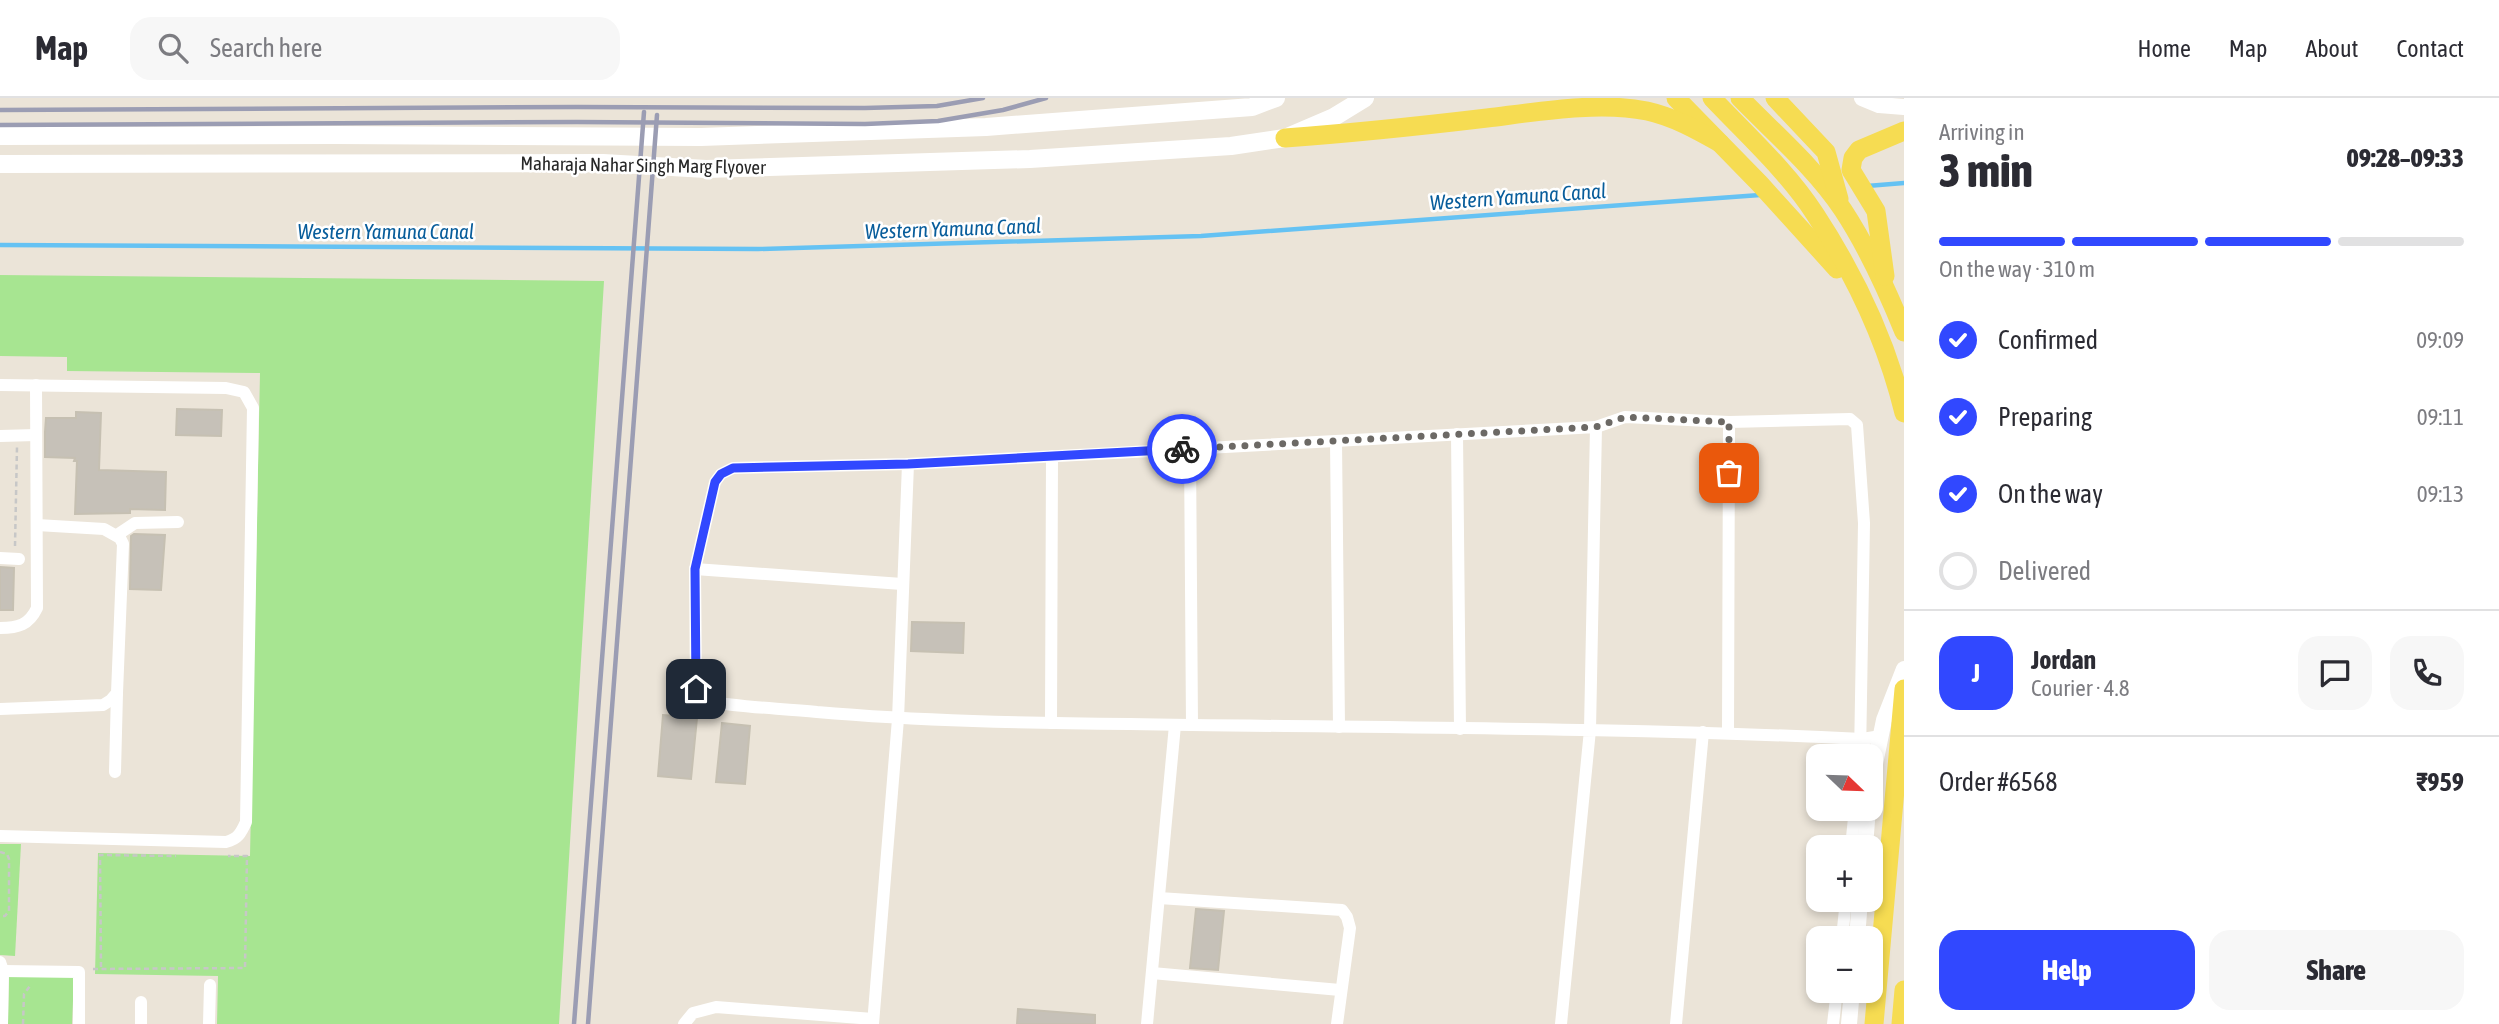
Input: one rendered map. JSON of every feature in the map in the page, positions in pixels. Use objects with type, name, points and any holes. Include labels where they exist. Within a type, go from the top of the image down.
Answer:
[{"type":"main road","name":"Maharaja Nahar Singh Marg Flyover","points":[[0,164],[603,163],[706,169],[1030,159],[1231,146],[1285,138],[1334,117],[1365,98]]},
{"type":"main road","points":[[1676,98],[1760,184],[1861,295]]},
{"type":"main road","points":[[1712,98],[1784,175],[1814,213],[1861,295],[1894,374],[1904,414]]},
{"type":"main road","points":[[1740,98],[1833,172],[1876,211],[1886,287]]},
{"type":"main road","points":[[1775,98],[1826,152],[1843,210],[1886,287],[1904,332]]},
{"type":"main road","name":"Maharaja Nahar Singh Marg Flyover","points":[[0,136],[701,138],[986,127],[1252,107],[1274,99]]},
{"type":"main road","points":[[1285,138],[1556,110],[1618,108],[1670,117],[1720,143]]},
{"type":"main road","points":[[1833,172],[1860,150],[1904,131]]},
{"type":"main road","points":[[1874,1024],[1904,689]]},
{"type":"main road","points":[[1901,1024],[1904,990]]},
{"type":"street","points":[[1862,98],[1880,105],[1904,107]]},
{"type":"street","points":[[0,385],[226,388],[244,392],[253,408],[246,822],[237,839],[226,842],[0,836]]},
{"type":"street","points":[[0,628],[25,624],[37,608],[36,385]]},
{"type":"street","points":[[1861,744],[1862,739],[1864,523],[1857,425],[1850,419],[1840,417],[1729,422],[1625,417],[1596,427],[908,464],[733,468],[721,474],[715,482],[695,569],[696,689],[699,698],[715,703],[898,719],[1728,732],[1862,739],[1881,736]]},
{"type":"street","points":[[1728,732],[1729,422]]},
{"type":"street","points":[[1562,1024],[1590,730],[1596,427]]},
{"type":"street","points":[[1457,434],[1460,729]]},
{"type":"street","points":[[0,436],[36,435]]},
{"type":"street","points":[[1336,441],[1339,727]]},
{"type":"street","points":[[1190,448],[1192,725]]},
{"type":"street","points":[[1051,723],[1052,456]]},
{"type":"street","points":[[684,1024],[693,1013],[716,1007],[873,1021],[898,719],[908,464]]},
{"type":"street","points":[[117,535],[135,523],[178,522]]},
{"type":"street","points":[[37,525],[104,529],[117,535],[122,544],[116,772]]},
{"type":"street","points":[[4,553],[19,559]]},
{"type":"street","points":[[695,569],[902,584]]},
{"type":"street","points":[[1879,744],[1884,720],[1904,669]]},
{"type":"street","points":[[0,709],[103,705],[117,692]]},
{"type":"street","points":[[1147,1024],[1175,725]]},
{"type":"street","points":[[1676,1024],[1703,732]]},
{"type":"street","points":[[1159,898],[1342,910],[1350,928],[1337,1024]]},
{"type":"street","points":[[2,1024],[1,967],[79,972],[79,1024]]},
{"type":"street","points":[[1152,973],[1340,990]]},
{"type":"street","points":[[209,1024],[210,985]]},
{"type":"street","points":[[141,1002],[141,1024]]},
{"type":"street","points":[[1833,1024],[1835,1003]]},
{"type":"street","points":[[1849,1024],[1851,1003]]},
{"type":"path","points":[[4,553],[15,547],[17,447],[8,447]]},
{"type":"path","points":[[0,852],[6,854],[9,859],[9,911],[5,916],[0,916]]},
{"type":"path","points":[[180,856],[100,855],[101,967],[245,968],[247,856],[220,856]]},
{"type":"path","points":[[23,1024],[24,994],[26,988],[31,985]]},
{"type":"green space","points":[[0,275],[604,281],[559,1024],[217,1024],[218,976],[95,974],[98,853],[250,856],[260,373],[67,371],[67,357],[0,356]]},
{"type":"green space","points":[[0,844],[21,844],[15,956],[0,955]]},
{"type":"green space","points":[[9,975],[74,977],[72,1024],[8,1024]]},
{"type":"building","points":[[177,409],[222,410],[221,436],[176,435]]},
{"type":"building","points":[[76,412],[101,413],[99,470],[166,472],[165,510],[130,509],[130,513],[75,514],[77,461],[74,461],[75,458],[45,457],[45,432],[46,418],[76,418]]},
{"type":"building","points":[[165,535],[161,590],[130,589],[131,536]]},
{"type":"building","points":[[0,567],[14,568],[13,610],[0,610]]},
{"type":"building","points":[[912,622],[964,623],[963,653],[911,651]]},
{"type":"building","points":[[663,715],[697,718],[691,779],[658,776]]},
{"type":"building","points":[[722,723],[750,726],[745,784],[716,782]]},
{"type":"building","points":[[1196,909],[1224,911],[1218,970],[1190,968]]},
{"type":"building","points":[[1018,1009],[1095,1015],[1095,1024],[1017,1024]]},
{"type":"waterway","name":"Western Yamuna Canal","points":[[1867,186],[1904,183]]},
{"type":"waterway","name":"Western Yamuna Canal","points":[[0,245],[758,249],[1201,236],[1760,195]]},
{"type":"railway","points":[[0,110],[865,108],[937,106],[983,98]]},
{"type":"railway","points":[[0,125],[577,122],[865,124],[938,121],[1003,110],[1046,98]]},
{"type":"railway","points":[[574,1024],[644,112]]},
{"type":"railway","points":[[588,1024],[657,115]]},
{"type":"way so far","points":[[1182,449],[1596,427],[1625,417],[1677,419],[1729,422],[1729,473]]},
{"type":"route","points":[[696,689],[695,569],[715,482],[721,474],[733,468],[908,464],[1182,449]]}]
